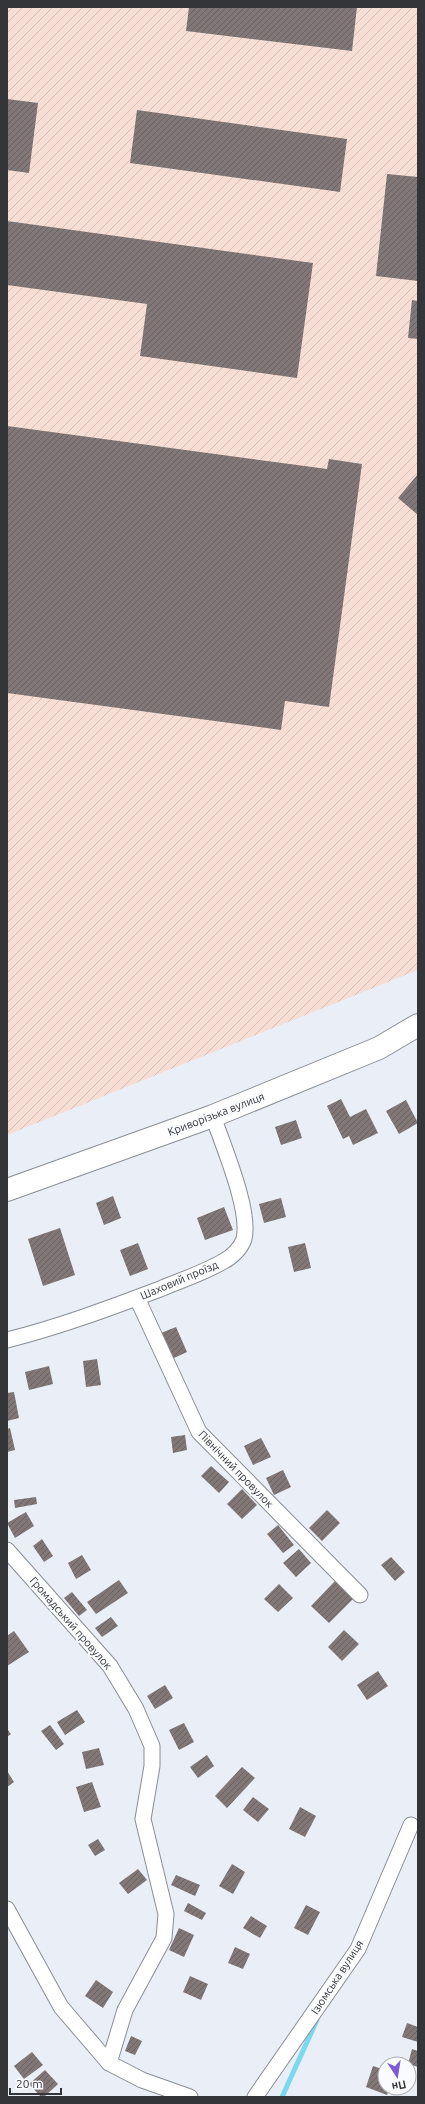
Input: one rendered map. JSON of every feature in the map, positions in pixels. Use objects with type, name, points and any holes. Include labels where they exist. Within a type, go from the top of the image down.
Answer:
[{"type":"main road","name":"Криворізька вулиця","points":[[7,1190],[213,1116],[379,1048],[418,1025]]},
{"type":"street","name":"Шаховий проїзд","points":[[7,1340],[137,1298],[208,1270],[238,1250],[244,1240],[245,1222],[242,1202],[213,1116]]},
{"type":"street","name":"Північний провулок","points":[[137,1298],[199,1432],[360,1595]]},
{"type":"street","name":"Громадський провулок","points":[[7,1550],[110,1666],[136,1709],[152,1746],[152,1766],[143,1819],[166,1914],[164,1938],[125,2010],[109,2063]]},
{"type":"street","name":"Ізюмська вулиця","points":[[255,2097],[358,1948],[412,1825]]},
{"type":"street","points":[[7,1910],[61,2007],[109,2063],[142,2080],[190,2097]]},
{"type":"shaded area","points":[[7,7],[418,7],[418,970],[7,1135]]},
{"type":"building","points":[[189,7],[357,7],[352,51],[186,31]]},
{"type":"building","points":[[7,99],[38,103],[29,173],[7,170]]},
{"type":"building","points":[[137,110],[347,139],[340,192],[130,163]]},
{"type":"building","points":[[387,174],[418,177],[418,281],[376,276]]},
{"type":"building","points":[[7,221],[313,263],[297,378],[140,356],[147,304],[7,285]]},
{"type":"building","points":[[412,300],[418,301],[418,339],[408,338]]},
{"type":"building","points":[[7,426],[327,469],[329,459],[362,464],[329,707],[285,701],[281,730],[7,693]]},
{"type":"building","points":[[418,474],[418,515],[398,498]]},
{"type":"building","points":[[341,1099],[350,1117],[366,1109],[378,1133],[353,1145],[349,1136],[343,1139],[327,1106]]},
{"type":"building","points":[[406,1100],[418,1123],[399,1134],[386,1111]]},
{"type":"building","points":[[296,1120],[302,1138],[281,1145],[275,1127]]},
{"type":"building","points":[[113,1196],[121,1218],[104,1225],[96,1203]]},
{"type":"building","points":[[281,1198],[286,1217],[264,1223],[259,1204]]},
{"type":"building","points":[[224,1207],[233,1230],[205,1240],[197,1218]]},
{"type":"building","points":[[60,1228],[75,1275],[43,1286],[28,1239]]},
{"type":"building","points":[[138,1243],[148,1269],[130,1276],[120,1250]]},
{"type":"building","points":[[305,1243],[311,1268],[294,1272],[288,1247]]},
{"type":"building","points":[[176,1327],[187,1352],[172,1359],[161,1333]]},
{"type":"building","points":[[97,1359],[101,1385],[86,1387],[83,1361]]},
{"type":"building","points":[[49,1366],[53,1384],[29,1390],[25,1372]]},
{"type":"building","points":[[14,1392],[19,1418],[7,1421],[7,1393]]},
{"type":"building","points":[[10,1428],[15,1450],[7,1452],[7,1429]]},
{"type":"building","points":[[185,1435],[187,1450],[173,1453],[171,1437]]},
{"type":"building","points":[[261,1438],[271,1457],[253,1465],[244,1446]]},
{"type":"building","points":[[211,1466],[229,1482],[219,1493],[201,1476]]},
{"type":"building","points":[[283,1470],[291,1487],[274,1495],[266,1478]]},
{"type":"building","points":[[242,1489],[257,1505],[242,1519],[227,1504]]},
{"type":"building","points":[[36,1497],[37,1504],[15,1508],[14,1500]]},
{"type":"building","points":[[327,1510],[340,1523],[322,1541],[309,1528]]},
{"type":"building","points":[[26,1512],[34,1526],[15,1538],[7,1523]]},
{"type":"building","points":[[278,1525],[294,1545],[283,1553],[267,1534]]},
{"type":"building","points":[[42,1539],[53,1556],[44,1562],[33,1546]]},
{"type":"building","points":[[299,1549],[311,1563],[296,1577],[283,1563]]},
{"type":"building","points":[[82,1555],[91,1570],[76,1579],[68,1563]]},
{"type":"building","points":[[391,1557],[405,1572],[395,1581],[381,1565]]},
{"type":"building","points":[[119,1580],[128,1593],[96,1614],[87,1602]]},
{"type":"building","points":[[335,1581],[353,1599],[329,1623],[311,1606]]},
{"type":"building","points":[[279,1584],[293,1598],[278,1612],[264,1599]]},
{"type":"building","points":[[72,1592],[87,1610],[79,1616],[64,1598]]},
{"type":"building","points":[[111,1617],[118,1626],[102,1637],[95,1628]]},
{"type":"building","points":[[344,1630],[359,1644],[342,1661],[328,1647]]},
{"type":"building","points":[[14,1631],[29,1652],[7,1666],[7,1636]]},
{"type":"building","points":[[378,1671],[388,1686],[367,1700],[357,1685]]},
{"type":"building","points":[[165,1685],[173,1698],[155,1709],[147,1696]]},
{"type":"building","points":[[77,1710],[85,1722],[65,1735],[57,1722]]},
{"type":"building","points":[[184,1723],[194,1742],[179,1750],[169,1730]]},
{"type":"building","points":[[50,1725],[64,1744],[56,1750],[41,1731]]},
{"type":"building","points":[[7,1729],[11,1734],[7,1737]]},
{"type":"building","points":[[99,1748],[104,1765],[86,1769],[82,1752]]},
{"type":"building","points":[[207,1755],[214,1766],[198,1778],[190,1767]]},
{"type":"building","points":[[242,1767],[255,1778],[227,1808],[215,1796]]},
{"type":"building","points":[[7,1771],[14,1782],[7,1787]]},
{"type":"building","points":[[92,1782],[101,1807],[84,1812],[76,1787]]},
{"type":"building","points":[[253,1797],[269,1809],[258,1822],[243,1810]]},
{"type":"building","points":[[300,1807],[316,1816],[305,1837],[289,1829]]},
{"type":"building","points":[[98,1839],[105,1850],[95,1856],[88,1845]]},
{"type":"building","points":[[232,1864],[245,1872],[233,1894],[219,1886]]},
{"type":"building","points":[[138,1869],[147,1880],[128,1894],[119,1883]]},
{"type":"building","points":[[176,1875],[200,1885],[195,1896],[171,1885]]},
{"type":"building","points":[[188,1903],[206,1913],[202,1920],[184,1911]]},
{"type":"building","points":[[306,1905],[320,1912],[308,1935],[294,1928]]},
{"type":"building","points":[[251,1916],[267,1926],[260,1938],[243,1928]]},
{"type":"building","points":[[179,1928],[194,1935],[184,1957],[169,1950]]},
{"type":"building","points":[[235,1947],[250,1954],[243,1969],[228,1963]]},
{"type":"building","points":[[190,1976],[208,1984],[201,2000],[183,1992]]},
{"type":"building","points":[[96,1980],[113,1992],[103,2008],[85,1996]]},
{"type":"building","points":[[407,2023],[418,2027],[418,2042],[402,2037]]},
{"type":"building","points":[[131,2036],[142,2041],[135,2055],[125,2051]]},
{"type":"building","points":[[412,2049],[418,2051],[418,2067],[417,2056],[410,2056]]},
{"type":"building","points":[[32,2052],[43,2065],[24,2079],[14,2066]]},
{"type":"building","points":[[373,2066],[377,2067],[377,2091],[366,2087]]},
{"type":"building","points":[[45,2070],[58,2084],[44,2097],[41,2097],[29,2084]]},
{"type":"waterway","points":[[282,2097],[317,2020]]}]
